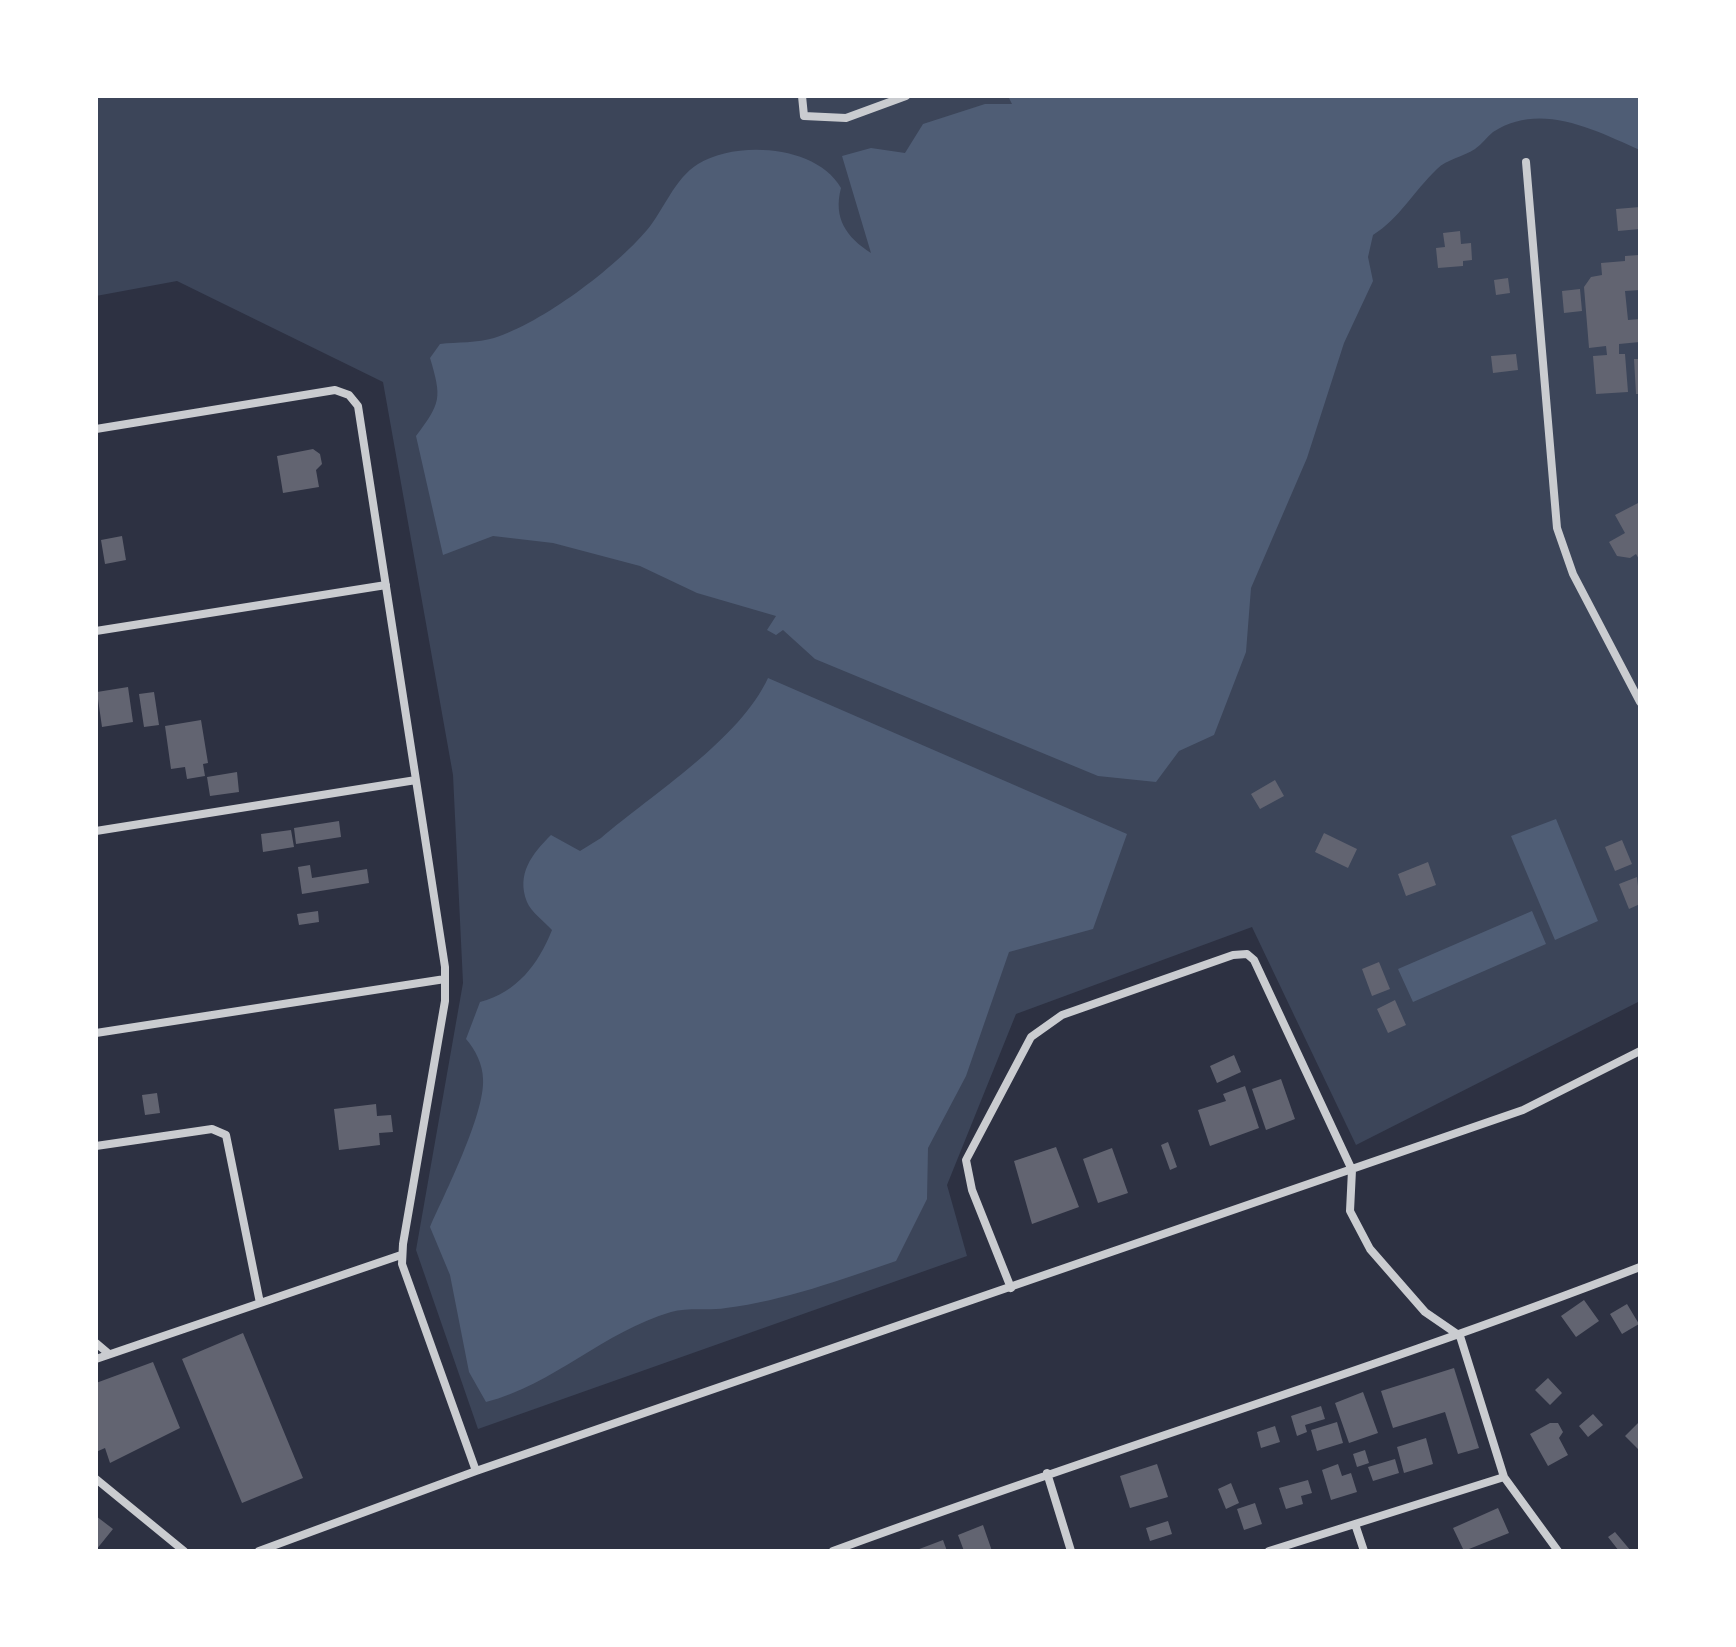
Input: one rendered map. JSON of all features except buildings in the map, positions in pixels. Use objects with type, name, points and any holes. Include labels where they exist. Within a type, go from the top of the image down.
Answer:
[{"type":"street","points":[[802,96],[804,116],[846,118],[906,96]]},
{"type":"street","points":[[1526,162],[1557,528],[1573,574],[1640,702]]},
{"type":"street","points":[[96,429],[342,391],[358,406],[445,979],[445,1001],[401,1255],[405,1276],[476,1471]]},
{"type":"street","points":[[96,631],[386,585]]},
{"type":"street","points":[[96,831],[416,780]]},
{"type":"street","points":[[1011,1288],[972,1190],[966,1160],[1031,1037],[1062,1015],[1233,955],[1247,954],[1254,960],[1352,1170],[1350,1211],[1370,1249],[1425,1312],[1460,1336],[1504,1477],[1558,1551]]},
{"type":"street","points":[[96,1033],[445,979]]},
{"type":"street","points":[[259,1551],[476,1471],[1523,1110],[1640,1051]]},
{"type":"street","points":[[96,1146],[212,1129],[226,1135],[260,1303]]},
{"type":"street","points":[[96,1359],[401,1255]]},
{"type":"street","points":[[833,1551],[1047,1473],[1460,1336],[1640,1267]]},
{"type":"street","points":[[96,1343],[109,1354]]},
{"type":"street","points":[[1047,1473],[1071,1551]]},
{"type":"street","points":[[1269,1551],[1504,1477]]},
{"type":"street","points":[[96,1479],[184,1551]]},
{"type":"street","points":[[1355,1524],[1364,1551]]},
{"type":"shaded area","points":[[96,96],[1640,96],[1640,1001],[1356,1145],[1252,927],[1016,1014],[947,1185],[967,1256],[478,1429],[416,1250],[463,983],[453,775],[383,382],[177,281],[96,296]]},
{"type":"shaded area","points":[[1008,96],[1640,96],[1640,150],[1605,134],[1567,122],[1529,119],[1511,123],[1493,132],[1475,149],[1441,166],[1391,221],[1373,235],[1368,257],[1373,281],[1344,343],[1307,458],[1251,588],[1246,652],[1214,735],[1179,751],[1156,782],[1098,776],[815,659],[783,630],[776,635],[767,630],[776,616],[697,593],[640,566],[553,543],[493,536],[443,555],[416,436],[437,400],[430,358],[440,344],[474,342],[513,331],[576,293],[616,261],[647,230],[690,170],[714,156],[754,150],[775,151],[814,163],[830,174],[841,188],[840,218],[848,233],[871,253],[842,156],[871,148],[905,153],[923,124],[985,104],[1012,104]]},
{"type":"shaded area","points":[[768,678],[1127,834],[1093,929],[1009,952],[966,1076],[928,1148],[927,1199],[896,1261],[812,1289],[748,1305],[671,1312],[624,1332],[534,1383],[486,1402],[469,1372],[450,1275],[430,1227],[463,1153],[482,1094],[482,1068],[466,1039],[480,1002],[505,991],[525,975],[540,955],[552,930],[527,902],[523,882],[528,865],[551,835],[580,851],[601,838],[717,744],[755,701]]},
{"type":"shaded area","points":[[1556,819],[1598,921],[1555,940],[1511,836]]},
{"type":"shaded area","points":[[1532,911],[1546,944],[1413,1002],[1398,969]]}]
